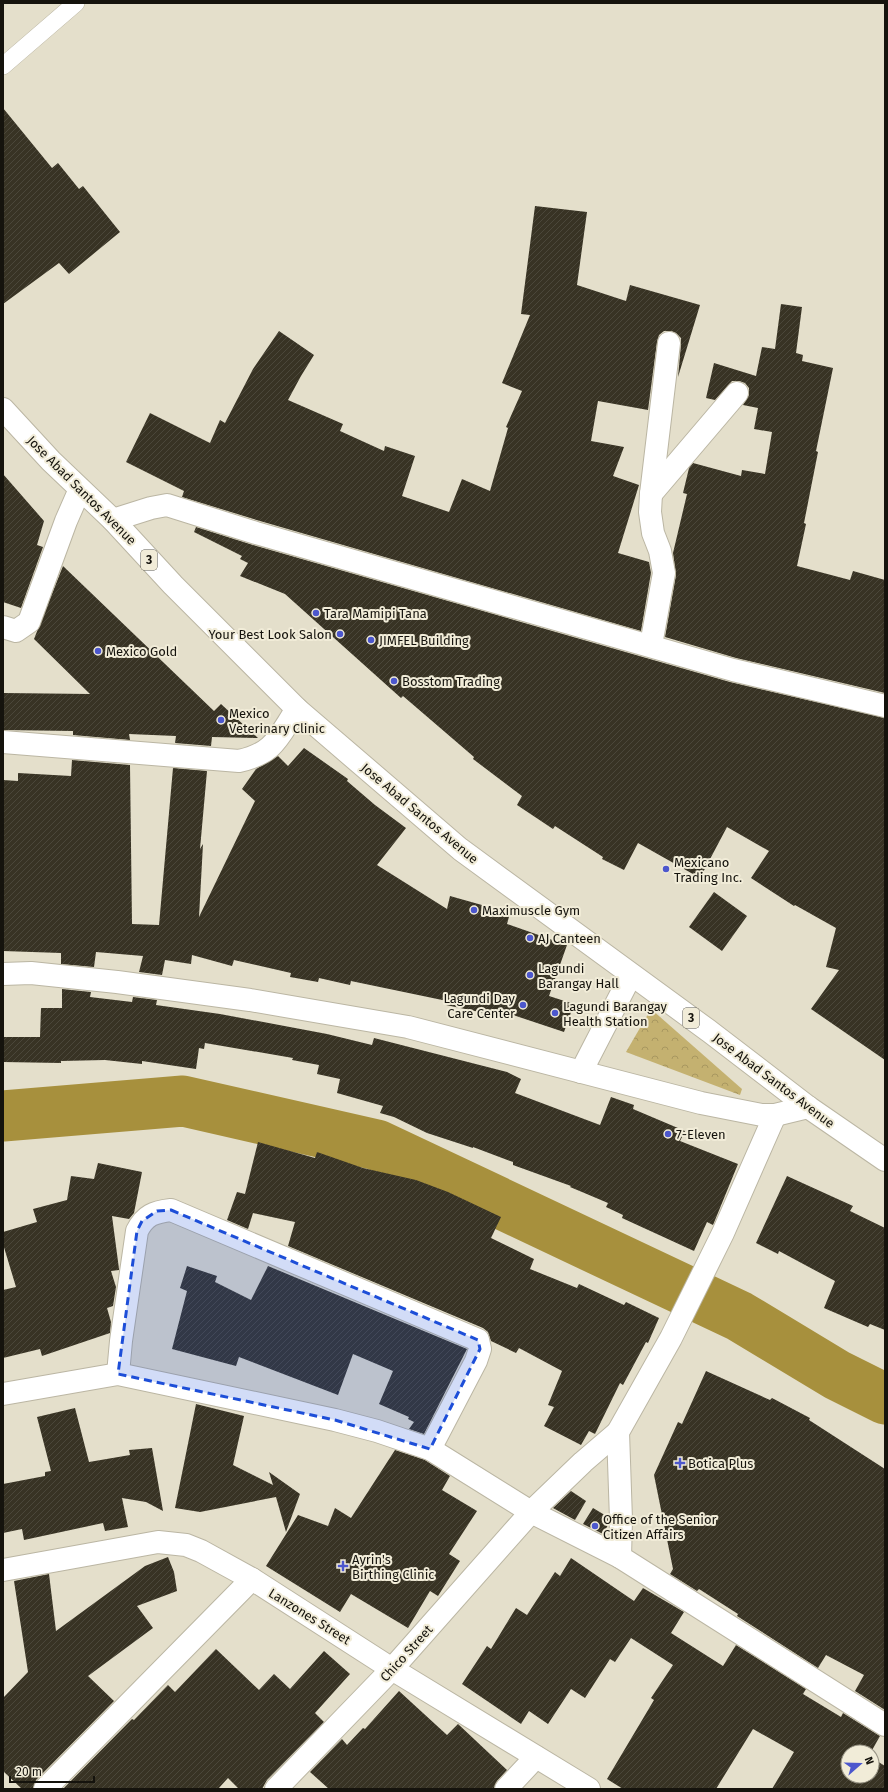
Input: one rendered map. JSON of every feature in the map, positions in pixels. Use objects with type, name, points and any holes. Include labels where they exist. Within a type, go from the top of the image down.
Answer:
[{"type":"main road","points":[[651,645],[664,573],[660,551],[653,533],[650,512],[651,494],[669,343]]},
{"type":"main road","points":[[651,494],[737,393]]},
{"type":"main road","name":"Jose Abad Santos Avenue","points":[[4,412],[80,490],[113,520],[173,585],[297,709],[460,849],[709,1031],[808,1107],[885,1160]]},
{"type":"main road","points":[[3,627],[16,631],[29,622],[66,521],[80,490]]},
{"type":"main road","points":[[113,520],[150,508],[167,505],[256,533],[651,645],[733,670],[885,706]]},
{"type":"main road","points":[[3,742],[239,761],[263,753],[273,746],[297,709]]},
{"type":"main road","points":[[3,974],[39,974],[116,982],[257,1002],[408,1027],[701,1103],[762,1115],[775,1115],[808,1107]]},
{"type":"main road","points":[[581,1072],[631,975]]},
{"type":"main road","points":[[620,1557],[621,1520],[618,1432],[671,1338],[723,1233],[775,1115]]},
{"type":"main road","points":[[118,1374],[121,1341],[137,1231],[142,1221],[157,1211],[171,1210],[478,1340],[480,1350],[476,1361],[430,1449]]},
{"type":"main road","points":[[3,1394],[118,1374],[335,1420],[377,1431],[430,1449],[531,1512],[620,1557],[885,1725]]},
{"type":"main road","name":"Chico Street","points":[[276,1789],[392,1669],[531,1512],[582,1462],[618,1432]]},
{"type":"main road","name":"Lanzones Street","points":[[3,1570],[158,1542],[186,1546],[201,1551],[252,1579],[392,1669],[589,1789]]},
{"type":"main road","points":[[45,1789],[252,1579]]},
{"type":"main road","points":[[506,1789],[536,1757]]},
{"type":"lane","points":[[3,66],[76,3]]},
{"type":"highlighted area","points":[[171,1210],[478,1340],[480,1349],[430,1449],[335,1420],[118,1374],[137,1231],[142,1221],[157,1211]]},
{"type":"green space","points":[[651,1009],[742,1089],[740,1095],[626,1052]]},
{"type":"building","points":[[3,108],[52,168],[58,163],[79,189],[83,186],[120,232],[69,274],[59,263],[3,304]]},
{"type":"building","points":[[535,206],[587,212],[577,285],[626,301],[630,285],[700,305],[678,377],[681,338],[676,333],[671,331],[664,331],[659,335],[648,410],[598,401],[591,441],[624,447],[613,476],[639,485],[618,553],[649,562],[651,573],[641,631],[182,497],[184,491],[126,462],[150,413],[210,443],[220,420],[225,423],[253,369],[279,331],[314,355],[288,400],[343,424],[340,431],[384,451],[385,446],[415,456],[402,496],[449,512],[462,479],[490,491],[508,428],[506,427],[522,391],[502,383],[530,315],[521,314]]},
{"type":"building","points":[[781,304],[802,307],[796,353],[803,355],[802,361],[833,368],[816,451],[818,452],[804,523],[806,524],[797,566],[850,580],[853,571],[885,580],[885,693],[736,658],[665,637],[676,575],[673,553],[687,494],[683,493],[689,468],[693,463],[741,476],[742,470],[765,474],[772,432],[754,429],[758,408],[743,405],[749,395],[749,388],[745,383],[732,381],[715,400],[706,398],[714,363],[756,376],[762,347],[775,349]]},
{"type":"building","points":[[3,474],[44,521],[37,545],[43,547],[21,608],[3,602]]},
{"type":"building","points":[[196,527],[253,545],[730,682],[885,718],[885,1060],[811,1009],[839,970],[826,967],[836,928],[795,905],[794,906],[751,878],[769,851],[727,827],[700,878],[638,843],[624,870],[602,859],[603,857],[555,826],[553,829],[517,805],[522,796],[473,759],[474,757],[403,696],[401,698],[285,594],[240,576],[248,563],[240,559],[242,556],[194,532]]},
{"type":"building","points":[[63,566],[214,711],[221,704],[258,738],[212,737],[211,746],[175,743],[176,736],[129,734],[130,740],[73,735],[73,731],[3,730],[3,693],[90,694],[34,639]]},
{"type":"building","points":[[304,748],[348,779],[347,781],[375,805],[406,828],[377,865],[447,909],[450,896],[510,913],[507,924],[567,945],[549,996],[574,1004],[564,1032],[495,1009],[494,1015],[446,1005],[447,1001],[351,981],[350,985],[319,978],[318,982],[290,977],[291,973],[234,960],[232,966],[192,955],[191,964],[165,960],[162,975],[139,972],[143,956],[96,952],[94,967],[61,964],[61,953],[3,951],[3,780],[18,781],[18,773],[71,776],[72,760],[130,765],[132,924],[159,925],[173,768],[207,771],[200,849],[203,844],[199,917],[255,801],[242,789],[256,769],[278,756],[288,766]]},
{"type":"building","points":[[714,892],[747,916],[722,951],[689,927]]},
{"type":"building","points":[[62,989],[91,992],[90,997],[132,1002],[133,997],[157,1000],[156,1005],[220,1014],[327,1034],[372,1045],[374,1038],[507,1072],[521,1079],[515,1093],[600,1125],[611,1097],[634,1105],[633,1109],[685,1131],[680,1141],[738,1164],[713,1225],[707,1222],[694,1251],[622,1218],[623,1215],[606,1207],[608,1203],[570,1187],[571,1186],[513,1165],[513,1162],[473,1147],[427,1133],[394,1117],[380,1113],[383,1106],[337,1093],[340,1079],[317,1074],[319,1065],[292,1060],[293,1058],[205,1043],[204,1049],[199,1048],[196,1069],[142,1061],[142,1064],[105,1060],[61,1061],[61,1063],[3,1062],[3,1037],[40,1037],[41,1008],[62,1008]]},
{"type":"building","points":[[258,1142],[315,1158],[317,1152],[363,1168],[416,1180],[448,1192],[501,1217],[491,1238],[534,1259],[530,1269],[577,1288],[579,1284],[624,1305],[626,1302],[659,1318],[648,1343],[646,1342],[623,1385],[620,1383],[595,1434],[589,1431],[581,1445],[544,1426],[554,1407],[548,1405],[562,1371],[519,1348],[516,1353],[491,1341],[488,1332],[483,1328],[288,1246],[295,1222],[253,1213],[248,1229],[227,1220],[237,1192],[245,1194]]},
{"type":"building","points":[[98,1163],[142,1172],[134,1213],[129,1219],[112,1216],[119,1270],[111,1271],[116,1287],[113,1306],[107,1308],[111,1322],[110,1333],[42,1356],[40,1349],[3,1358],[3,1290],[16,1287],[3,1244],[3,1232],[37,1222],[33,1209],[67,1200],[71,1176],[94,1179]]},
{"type":"building","points":[[787,1176],[853,1206],[850,1211],[885,1228],[885,1330],[870,1324],[868,1327],[824,1308],[835,1281],[779,1251],[778,1254],[756,1243]]},
{"type":"building","points":[[187,1266],[217,1276],[215,1282],[251,1300],[268,1266],[467,1349],[424,1434],[409,1429],[414,1422],[408,1419],[409,1417],[379,1404],[393,1371],[353,1354],[338,1395],[239,1357],[236,1366],[172,1349],[187,1291],[180,1288]]},
{"type":"building","points":[[706,1371],[770,1400],[772,1398],[810,1418],[809,1420],[885,1469],[885,1710],[855,1691],[864,1675],[826,1655],[818,1668],[737,1616],[738,1614],[699,1589],[697,1591],[670,1574],[673,1569],[654,1475],[678,1422],[682,1424]]},
{"type":"building","points":[[196,1404],[244,1416],[233,1465],[273,1485],[269,1472],[300,1494],[286,1532],[276,1497],[200,1512],[175,1508]]},
{"type":"building","points":[[75,1408],[89,1462],[130,1455],[129,1450],[152,1448],[163,1511],[146,1502],[122,1498],[128,1527],[105,1531],[103,1523],[24,1540],[22,1529],[3,1533],[3,1484],[45,1476],[45,1472],[51,1471],[37,1417]]},
{"type":"building","points":[[395,1450],[425,1460],[450,1476],[442,1490],[477,1511],[449,1554],[460,1561],[438,1596],[430,1591],[408,1628],[351,1594],[340,1612],[266,1566],[298,1515],[328,1526],[335,1508],[351,1518]]},
{"type":"building","points":[[571,1491],[586,1501],[575,1520],[553,1508]]},
{"type":"building","name":"Office of the Senior Citizen Affairs","points":[[593,1508],[608,1517],[608,1525],[603,1534],[583,1524]]},
{"type":"building","points":[[168,1557],[174,1572],[177,1591],[137,1606],[153,1628],[88,1676],[114,1701],[36,1780],[33,1789],[22,1789],[3,1771],[3,1698],[28,1672],[14,1581],[49,1574],[56,1631],[145,1566]]},
{"type":"building","points":[[571,1558],[634,1601],[643,1588],[684,1612],[671,1633],[723,1666],[736,1645],[806,1689],[803,1694],[841,1717],[843,1713],[880,1736],[876,1744],[840,1744],[840,1784],[880,1784],[880,1763],[885,1766],[885,1789],[772,1789],[794,1752],[753,1729],[716,1789],[623,1789],[607,1779],[654,1700],[651,1698],[673,1665],[631,1638],[615,1662],[610,1659],[585,1698],[571,1689],[548,1724],[529,1711],[521,1724],[462,1684],[487,1646],[491,1649],[516,1608],[527,1615],[555,1572],[560,1576]]},
{"type":"building","points":[[216,1649],[259,1690],[274,1674],[290,1689],[324,1651],[350,1674],[315,1713],[324,1722],[267,1780],[262,1789],[239,1789],[228,1778],[218,1789],[63,1789],[168,1685],[175,1692]]},
{"type":"building","points":[[399,1691],[447,1735],[458,1724],[507,1770],[497,1781],[494,1789],[329,1789],[310,1772],[342,1739],[347,1745],[363,1728],[365,1729]]},
{"type":"waterway","points":[[3,1116],[183,1101],[377,1145],[739,1316],[837,1375],[885,1399]]},
{"type":"place","name":"Tara Mamipi Tana","points":[[316,613]]},
{"type":"place","name":"Your Best Look Salon","points":[[340,634]]},
{"type":"place","name":"JIMFEL Building","points":[[371,640]]},
{"type":"place","name":"Mexico Gold","points":[[98,651]]},
{"type":"place","name":"Bosstom Trading","points":[[394,681]]},
{"type":"place","name":"Mexico Veterinary Clinic","points":[[221,720]]},
{"type":"place","name":"Mexicano Trading Inc.","points":[[666,869]]},
{"type":"place","name":"Maximuscle Gym","points":[[474,910]]},
{"type":"place","name":"AJ Canteen","points":[[530,938]]},
{"type":"place","name":"Lagundi Barangay Hall","points":[[530,975]]},
{"type":"place","name":"Lagundi Day Care Center","points":[[523,1005]]},
{"type":"place","name":"Lagundi Barangay Health Station","points":[[555,1013]]},
{"type":"place","name":"7-Eleven","points":[[668,1134]]},
{"type":"place","name":"Botica Plus","points":[[680,1463]]},
{"type":"place","name":"Office of the Senior Citizen Affairs","points":[[595,1526]]},
{"type":"place","name":"Ayrin's Birthing Clinic","points":[[343,1566]]}]
